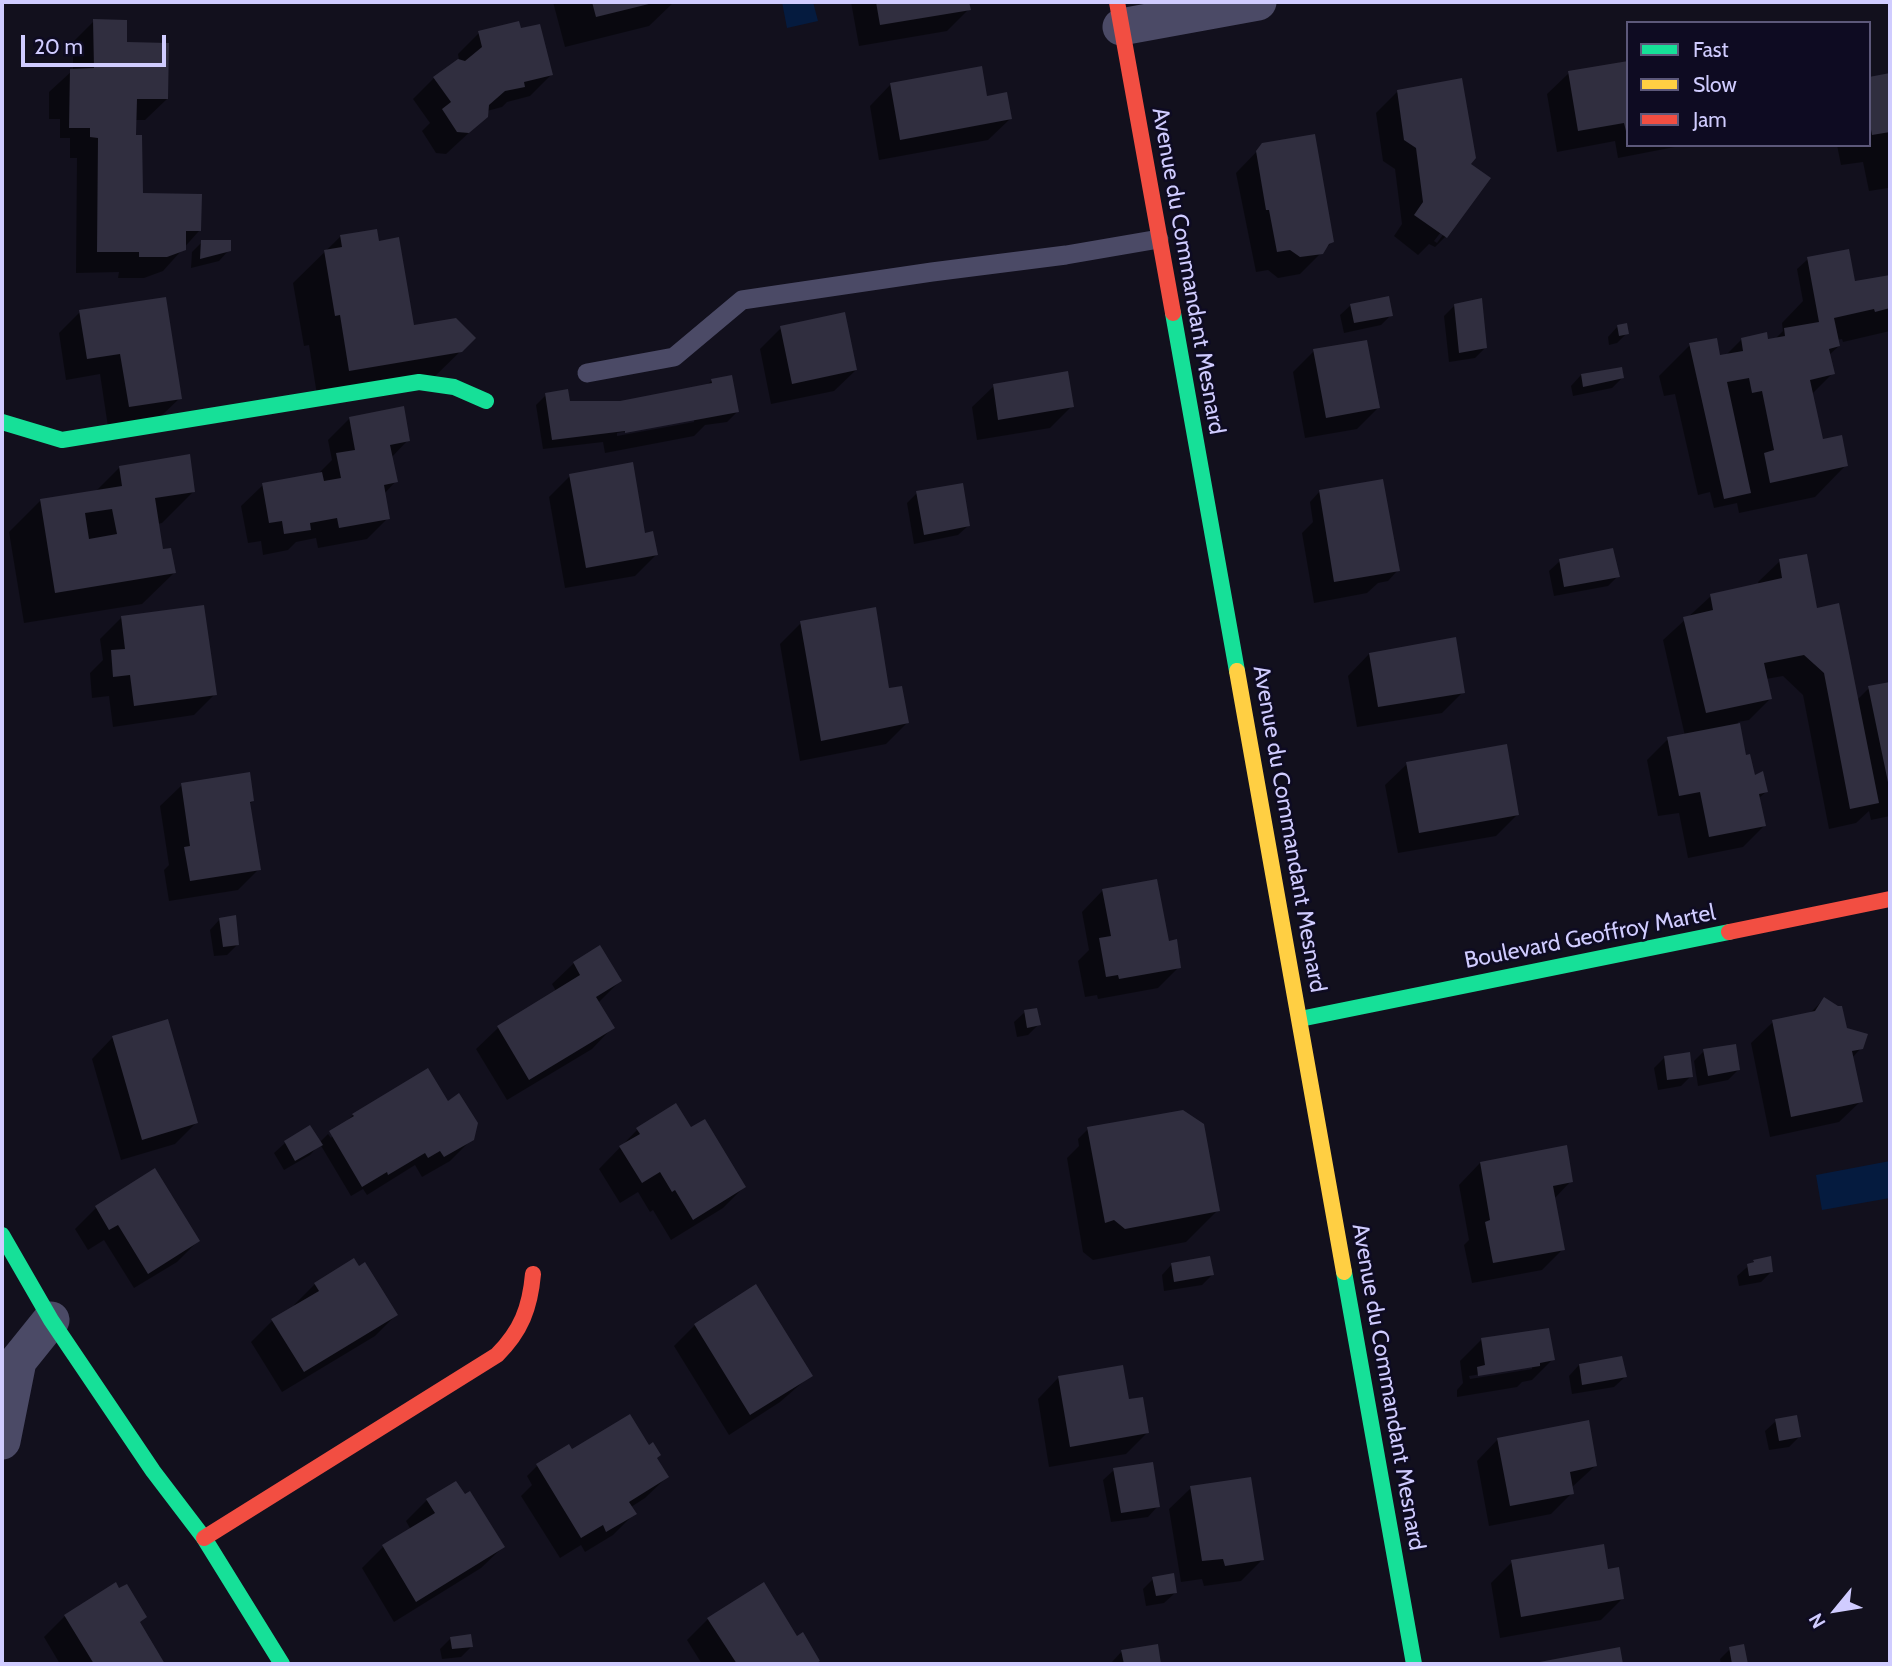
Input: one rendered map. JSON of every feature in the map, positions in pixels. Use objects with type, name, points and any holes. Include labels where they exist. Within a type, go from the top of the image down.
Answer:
[{"type":"street","points":[[1119,14],[1258,2]]},
{"type":"street","name":"Avenue du Commandant Mesnard","points":[[1119,14],[1414,1664]]},
{"type":"street","points":[[2,422],[62,440],[419,382],[454,387],[486,401]]},
{"type":"street","name":"Boulevard Geoffroy Martel","points":[[1300,1019],[1890,899]]},
{"type":"street","points":[[2,1235],[51,1320],[153,1471],[204,1538],[282,1664]]},
{"type":"street","points":[[204,1538],[497,1355],[514,1338],[526,1318],[532,1297],[533,1274]]},
{"type":"street","points":[[2,1441],[18,1361],[51,1320]]},
{"type":"lane","points":[[587,373],[674,357],[742,300],[932,272],[1066,256],[1159,239]]},
{"type":"water","points":[[782,2],[813,2],[818,21],[787,28]]},
{"type":"water","points":[[1890,1161],[1890,1198],[1822,1210],[1816,1175]]},
{"type":"building","points":[[592,2],[653,2],[653,3],[596,17]]},
{"type":"building","points":[[876,2],[969,2],[971,10],[880,25]]},
{"type":"building","points":[[93,19],[127,20],[127,42],[169,43],[168,99],[137,99],[136,135],[142,135],[143,193],[202,194],[201,231],[186,231],[186,250],[167,257],[139,257],[139,252],[97,252],[98,138],[90,137],[90,128],[69,128],[70,69],[94,68]]},
{"type":"building","points":[[519,21],[521,28],[540,24],[553,75],[524,82],[525,87],[505,91],[489,105],[488,117],[469,133],[457,132],[442,109],[451,102],[433,77],[458,59],[465,61],[482,47],[478,31]]},
{"type":"building","points":[[1626,61],[1626,131],[1624,123],[1578,131],[1568,71]]},
{"type":"building","points":[[982,66],[987,96],[1007,92],[1012,119],[900,140],[890,83]]},
{"type":"building","points":[[1890,73],[1890,132],[1872,135],[1871,77]]},
{"type":"building","points":[[1462,78],[1476,158],[1471,164],[1491,178],[1447,238],[1414,215],[1423,202],[1416,148],[1404,140],[1397,90]]},
{"type":"building","points":[[1315,134],[1334,242],[1329,244],[1323,254],[1300,257],[1290,250],[1277,252],[1269,210],[1266,210],[1256,151],[1262,143]]},
{"type":"building","points":[[377,229],[379,241],[399,237],[414,325],[456,318],[476,338],[462,352],[349,371],[340,315],[335,316],[324,250],[342,247],[340,235]]},
{"type":"building","points":[[201,240],[231,240],[231,251],[200,259]]},
{"type":"building","points":[[1849,249],[1855,281],[1890,275],[1890,308],[1834,318],[1840,346],[1829,349],[1835,374],[1810,380],[1823,439],[1842,435],[1848,466],[1770,483],[1764,453],[1774,450],[1762,391],[1752,393],[1749,378],[1727,382],[1751,493],[1724,499],[1689,343],[1717,338],[1720,355],[1743,351],[1741,338],[1767,332],[1768,339],[1785,336],[1784,328],[1819,322],[1807,257]]},
{"type":"building","points":[[1389,296],[1393,316],[1354,323],[1350,304]]},
{"type":"building","points":[[166,297],[182,399],[129,407],[120,354],[87,359],[79,310]]},
{"type":"building","points":[[1482,298],[1487,348],[1459,353],[1454,304]]},
{"type":"building","points":[[845,312],[857,370],[792,384],[780,326]]},
{"type":"building","points":[[1627,323],[1629,334],[1619,336],[1617,325]]},
{"type":"building","points":[[1367,340],[1380,408],[1326,418],[1313,349]]},
{"type":"building","points":[[1622,367],[1624,378],[1583,387],[1581,374]]},
{"type":"building","points":[[1068,371],[1074,407],[998,420],[993,384]]},
{"type":"building","points":[[732,375],[739,412],[625,433],[552,440],[545,393],[568,389],[570,401],[620,401],[712,383],[711,379]]},
{"type":"building","points":[[404,406],[410,441],[390,445],[398,482],[384,485],[390,519],[339,528],[337,518],[310,523],[311,530],[284,534],[282,521],[269,523],[262,483],[322,472],[324,481],[341,478],[336,453],[355,450],[349,417]]},
{"type":"building","points":[[190,454],[195,492],[155,498],[163,549],[171,548],[176,573],[55,593],[40,499],[122,486],[119,466]],"holes":[[[112,509],[117,534],[89,539],[85,513]]]},
{"type":"building","points":[[633,462],[645,533],[653,531],[658,555],[586,568],[569,474]]},
{"type":"building","points":[[1383,479],[1400,571],[1334,582],[1319,490]]},
{"type":"building","points":[[963,483],[970,526],[924,535],[916,491]]},
{"type":"building","points":[[1613,548],[1620,577],[1564,587],[1559,559]]},
{"type":"building","points":[[1807,554],[1817,608],[1839,603],[1879,803],[1850,809],[1824,673],[1804,655],[1764,663],[1772,699],[1706,713],[1683,617],[1713,610],[1710,594],[1782,578],[1779,559]]},
{"type":"building","points":[[204,605],[217,695],[134,706],[130,675],[113,677],[111,650],[125,649],[121,616]]},
{"type":"building","points":[[876,607],[889,688],[902,686],[909,723],[821,741],[800,621]]},
{"type":"building","points":[[1456,637],[1465,693],[1378,707],[1369,653]]},
{"type":"building","points":[[1890,682],[1890,787],[1889,787],[1868,686]]},
{"type":"building","points":[[1740,723],[1746,755],[1750,754],[1755,775],[1763,771],[1768,792],[1759,794],[1766,826],[1709,837],[1700,792],[1679,796],[1667,737]]},
{"type":"building","points":[[1507,744],[1519,815],[1419,833],[1406,762]]},
{"type":"building","points":[[250,772],[254,801],[250,802],[261,870],[190,881],[184,847],[190,846],[181,783]]},
{"type":"building","points":[[1157,879],[1169,941],[1177,939],[1181,968],[1119,979],[1118,975],[1106,977],[1099,938],[1111,936],[1102,889]]},
{"type":"building","points":[[236,915],[239,945],[223,947],[219,918]]},
{"type":"building","points":[[600,945],[622,981],[596,997],[615,1028],[529,1080],[497,1026],[580,975],[573,962]]},
{"type":"building","points":[[1824,997],[1842,1006],[1847,1028],[1868,1034],[1863,1049],[1852,1051],[1863,1102],[1791,1117],[1772,1020],[1815,1011]]},
{"type":"building","points":[[1037,1008],[1041,1025],[1027,1028],[1024,1010]]},
{"type":"building","points":[[168,1019],[198,1123],[142,1140],[112,1036]]},
{"type":"building","points":[[1736,1044],[1740,1070],[1708,1076],[1703,1049]]},
{"type":"building","points":[[1690,1052],[1693,1077],[1667,1080],[1664,1056]]},
{"type":"building","points":[[428,1068],[448,1101],[459,1093],[478,1123],[474,1140],[444,1157],[440,1151],[428,1158],[425,1153],[362,1187],[329,1131]]},
{"type":"building","points":[[676,1103],[691,1127],[705,1119],[746,1187],[693,1220],[675,1190],[672,1192],[660,1172],[642,1183],[619,1146],[640,1134],[636,1128]]},
{"type":"building","points":[[1183,1110],[1204,1124],[1220,1211],[1125,1229],[1114,1220],[1105,1223],[1087,1127]]},
{"type":"building","points":[[310,1125],[323,1145],[295,1161],[284,1141]]},
{"type":"building","points":[[1567,1145],[1573,1182],[1553,1186],[1565,1250],[1493,1263],[1485,1222],[1490,1220],[1480,1162]]},
{"type":"building","points":[[155,1168],[200,1241],[148,1274],[118,1225],[109,1230],[95,1206]]},
{"type":"building","points":[[1210,1256],[1214,1275],[1174,1282],[1171,1263]]},
{"type":"building","points":[[1771,1256],[1773,1272],[1749,1276],[1747,1264]]},
{"type":"building","points":[[354,1258],[359,1266],[365,1262],[398,1315],[304,1372],[271,1319],[319,1291],[314,1283]]},
{"type":"building","points":[[756,1284],[813,1376],[750,1415],[694,1324]]},
{"type":"building","points":[[1549,1328],[1555,1360],[1540,1363],[1540,1366],[1478,1376],[1477,1367],[1485,1365],[1481,1338]]},
{"type":"building","points":[[1622,1356],[1627,1377],[1582,1385],[1579,1364]]},
{"type":"building","points":[[1123,1365],[1129,1399],[1143,1397],[1149,1433],[1070,1447],[1058,1376]]},
{"type":"building","points":[[630,1414],[649,1445],[653,1442],[661,1455],[657,1458],[669,1477],[629,1502],[637,1514],[606,1532],[603,1525],[581,1538],[536,1464],[569,1444],[572,1449]]},
{"type":"building","points":[[1797,1415],[1801,1437],[1779,1441],[1775,1419]]},
{"type":"building","points":[[1589,1420],[1597,1466],[1570,1472],[1574,1494],[1510,1506],[1497,1438]]},
{"type":"building","points":[[1153,1462],[1160,1507],[1121,1513],[1113,1468]]},
{"type":"building","points":[[1251,1477],[1264,1560],[1225,1566],[1223,1559],[1202,1561],[1190,1486]]},
{"type":"building","points":[[456,1481],[465,1494],[470,1491],[505,1547],[416,1602],[382,1545],[435,1513],[426,1499]]},
{"type":"building","points":[[1604,1544],[1608,1569],[1619,1567],[1624,1599],[1521,1617],[1511,1560]]},
{"type":"building","points":[[1174,1573],[1177,1593],[1156,1596],[1152,1577]]},
{"type":"building","points":[[116,1582],[119,1588],[127,1584],[147,1617],[140,1622],[165,1664],[94,1664],[64,1615]]},
{"type":"building","points":[[764,1582],[797,1636],[803,1632],[820,1661],[815,1664],[737,1664],[707,1618]]},
{"type":"building","points":[[471,1634],[473,1647],[452,1649],[450,1637]]},
{"type":"building","points":[[1158,1644],[1161,1664],[1124,1664],[1121,1650]]},
{"type":"building","points":[[1744,1644],[1748,1664],[1732,1664],[1729,1647]]},
{"type":"building","points":[[1620,1647],[1623,1664],[1534,1664],[1534,1663]]},
{"type":"traffic: fast","points":[[1173,313],[1237,671]]},
{"type":"traffic: fast","points":[[2,422],[62,440],[419,382],[454,387],[486,401]]},
{"type":"traffic: fast","points":[[1300,1019],[1729,932]]},
{"type":"traffic: fast","points":[[2,1235],[51,1320],[153,1471],[204,1538],[282,1664]]},
{"type":"traffic: fast","points":[[1344,1272],[1414,1664]]},
{"type":"traffic: slow","points":[[1237,671],[1344,1272]]},
{"type":"traffic: jam","points":[[1117,2],[1173,313]]},
{"type":"traffic: jam","points":[[1729,932],[1890,899]]},
{"type":"traffic: jam","points":[[204,1538],[497,1355],[523,1318],[533,1274]]}]
